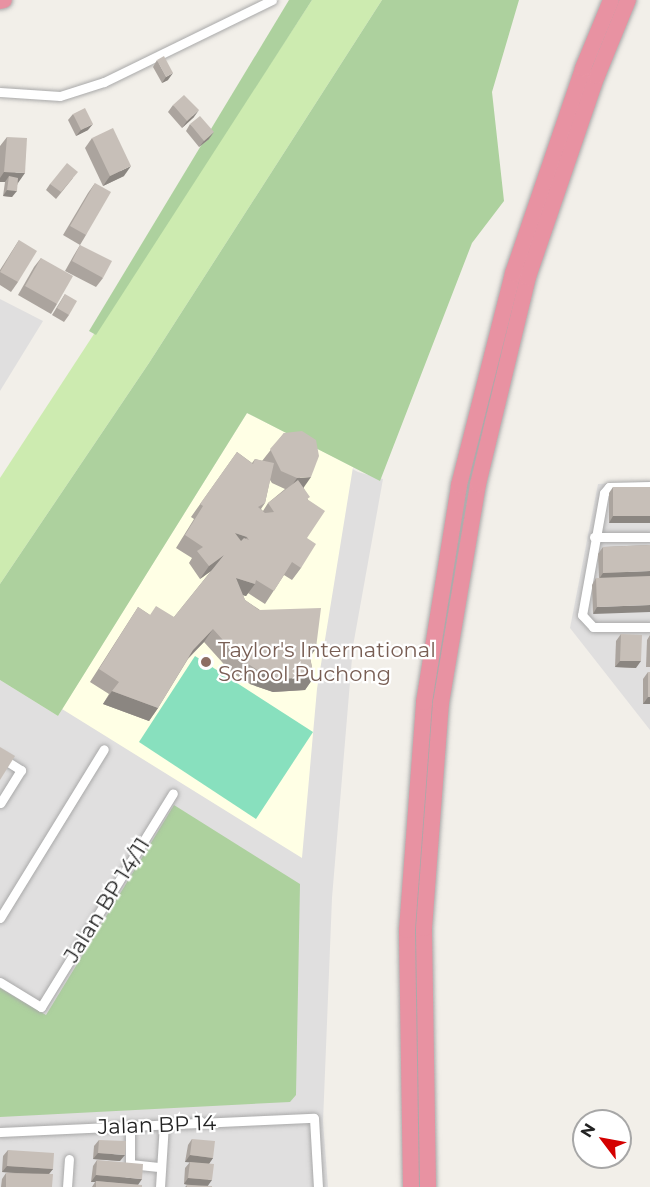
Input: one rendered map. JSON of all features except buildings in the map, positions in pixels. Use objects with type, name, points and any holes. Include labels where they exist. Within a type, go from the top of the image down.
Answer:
[{"type":"highway","points":[[411,1187],[408,919],[424,702],[459,484],[513,273],[583,68],[611,0]]},
{"type":"highway","points":[[428,1187],[424,928],[441,704],[470,530],[528,277],[597,76],[628,0]]},
{"type":"street","points":[[0,92],[60,96],[104,82],[272,0]]},
{"type":"street","points":[[650,486],[606,490],[594,537],[583,620],[594,627],[650,627]]},
{"type":"street","points":[[594,537],[650,537]]},
{"type":"street","points":[[0,918],[104,749]]},
{"type":"street","points":[[0,757],[21,770],[0,803]]},
{"type":"street","name":"Jalan BP 14/11","points":[[0,982],[41,1007],[172,793]]},
{"type":"street","name":"Jalan BP 14","points":[[0,1132],[314,1118],[318,1187]]},
{"type":"street","points":[[160,1187],[164,1123]]},
{"type":"street","points":[[130,1125],[130,1164],[161,1167]]},
{"type":"street","points":[[67,1187],[69,1159]]},
{"type":"shaded area","points":[[0,299],[43,321],[0,391]]},
{"type":"shaded area","points":[[247,413],[358,472],[383,479],[353,646],[332,898],[323,1122],[328,1187],[0,1187],[0,680],[58,716]]},
{"type":"shaded area","name":"Taylor's International School Puchong","points":[[247,413],[353,467],[317,689],[302,858],[62,709]]},
{"type":"shaded area","points":[[650,481],[650,730],[570,628],[598,484]]},
{"type":"green space","points":[[289,0],[312,0],[96,335],[89,331]]},
{"type":"green space","points":[[312,0],[382,0],[149,363],[0,584],[0,478]]},
{"type":"green space","points":[[382,0],[519,0],[492,92],[504,201],[472,243],[380,481],[247,413],[58,716],[0,680],[0,584],[149,363]]},
{"type":"green space","points":[[195,656],[313,732],[256,819],[139,742]]},
{"type":"green space","points":[[174,805],[300,884],[296,1095],[290,1102],[0,1117],[0,988],[46,1015]]},
{"type":"place","name":"Taylor's International School Puchong","points":[[206,662]]}]
